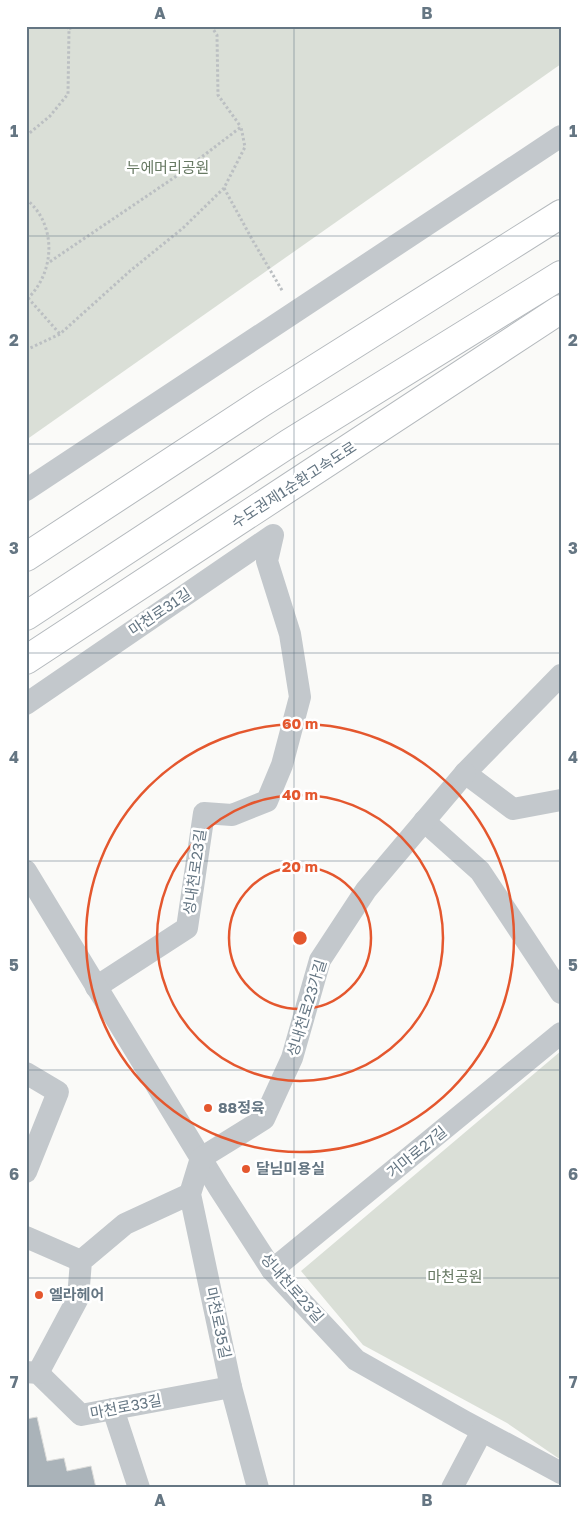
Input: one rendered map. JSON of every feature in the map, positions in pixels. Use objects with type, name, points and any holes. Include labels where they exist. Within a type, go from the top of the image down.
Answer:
[{"type":"highway","points":[[26,557],[261,403],[561,214]]},
{"type":"highway","points":[[26,616],[288,444],[561,275]]},
{"type":"highway","name":"수도권제1순환고속도로","points":[[26,660],[561,309]]},
{"type":"street","points":[[26,490],[561,136]]},
{"type":"street","name":"마천로31길","points":[[26,704],[273,535],[267,561]]},
{"type":"street","name":"성내천로23길","points":[[96,987],[187,928],[204,813],[232,815],[267,800],[282,765],[300,697],[290,634],[267,561]]},
{"type":"street","name":"성내천로23가길","points":[[200,1158],[264,1119],[292,1058],[320,960],[366,890],[465,773],[561,675]]},
{"type":"street","points":[[465,773],[513,809],[561,800]]},
{"type":"street","points":[[424,820],[480,871],[561,993]]},
{"type":"street","name":"성내천로23길","points":[[26,871],[200,1158],[272,1270],[356,1360],[561,1473]]},
{"type":"street","name":"거마로27길","points":[[272,1270],[561,1033]]},
{"type":"street","points":[[26,1073],[58,1092],[26,1172]]},
{"type":"street","name":"마천로35길","points":[[200,1158],[190,1194],[232,1386],[258,1488]]},
{"type":"street","points":[[26,1237],[81,1261],[125,1224],[190,1194]]},
{"type":"street","name":"마천로33길","points":[[81,1261],[78,1298],[32,1372],[81,1416],[232,1386]]},
{"type":"street","points":[[113,1409],[139,1488]]},
{"type":"street","points":[[452,1488],[482,1431]]},
{"type":"path","points":[[26,136],[50,116],[68,94],[68,28],[74,26]]},
{"type":"path","points":[[26,350],[60,334],[130,271],[183,228],[224,188],[245,147],[241,127],[218,95],[217,35],[211,26]]},
{"type":"path","points":[[48,263],[178,175],[241,127]]},
{"type":"path","points":[[224,188],[295,312]]},
{"type":"path","points":[[26,199],[34,205],[46,225],[50,248],[46,271],[36,292],[27,299],[60,334]]},
{"type":"green space","name":"누에머리공원","points":[[26,26],[561,26],[561,64],[26,440]]},
{"type":"green space","name":"마천공원","points":[[561,1051],[561,1460],[507,1423],[363,1345],[301,1271]]},
{"type":"building","points":[[37,1417],[47,1461],[64,1458],[67,1471],[91,1466],[96,1488],[26,1488],[26,1419]]},
{"type":"place","name":"88정육","points":[[208,1108]]},
{"type":"place","name":"달님미용실","points":[[246,1169]]},
{"type":"place","name":"엘라헤어","points":[[39,1295]]}]
